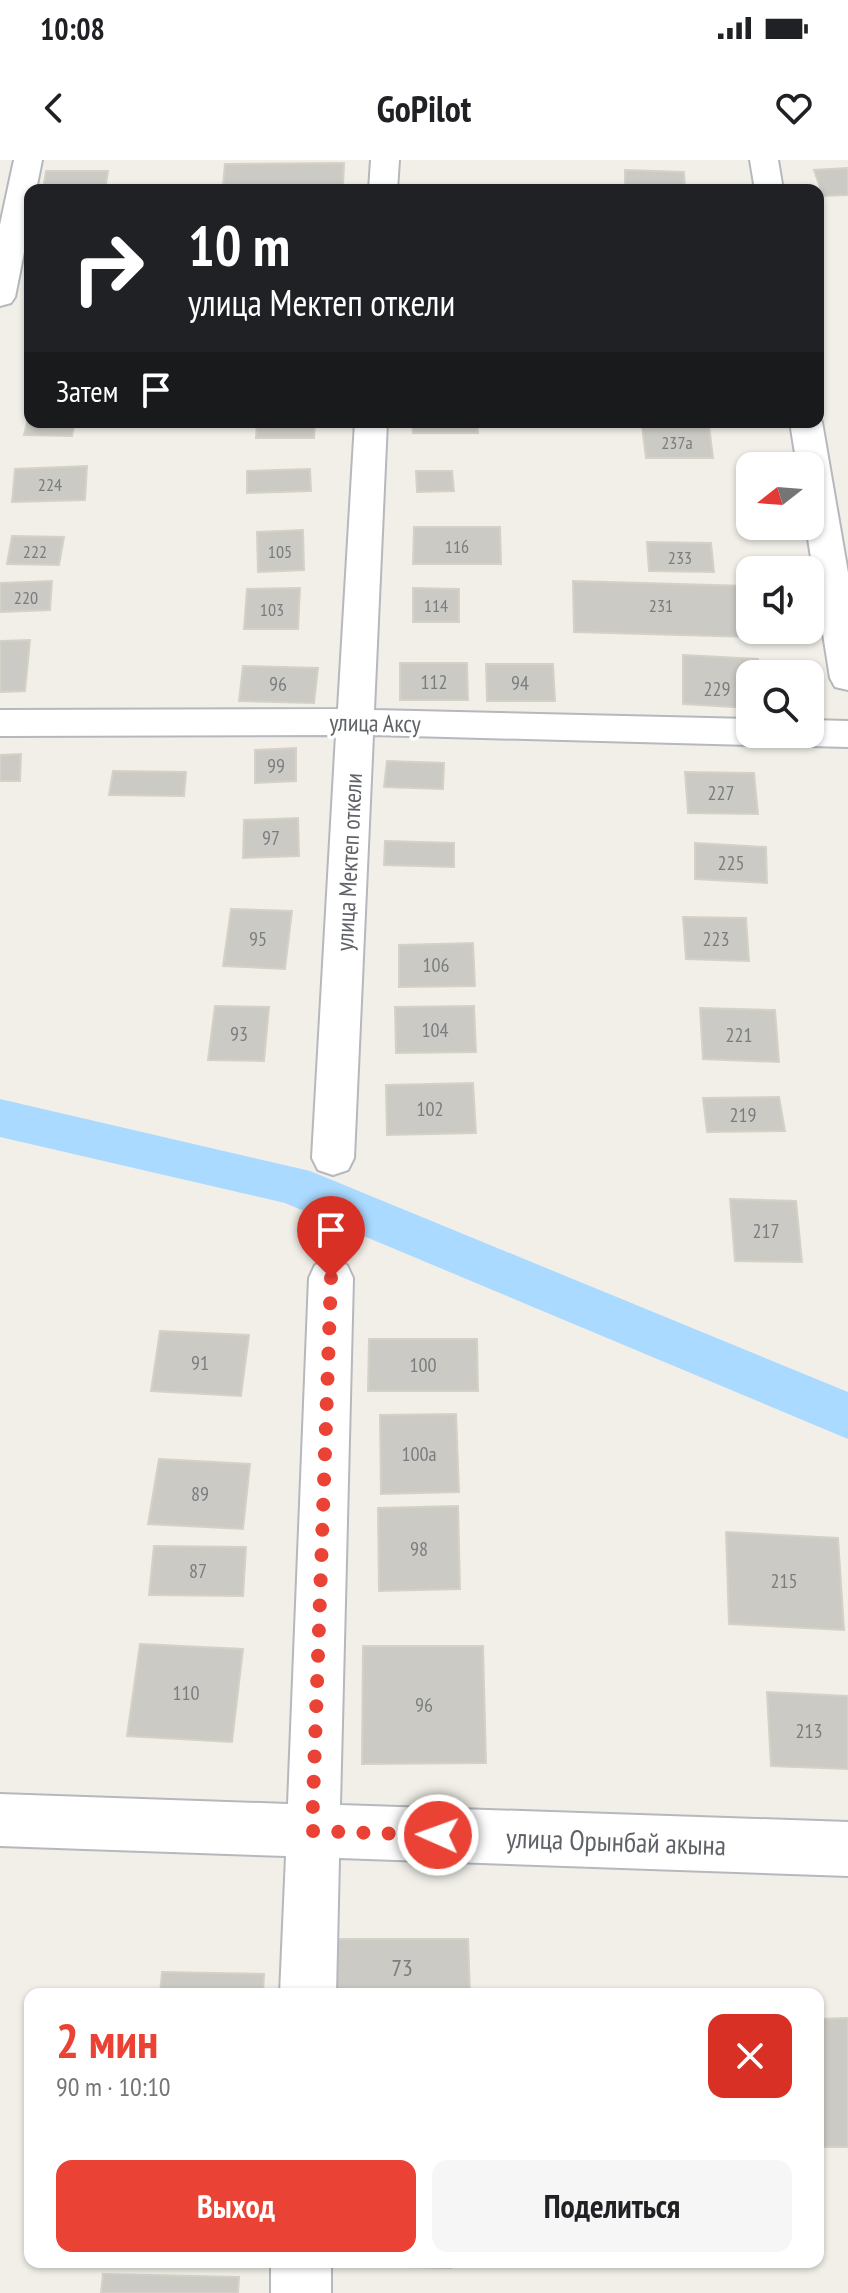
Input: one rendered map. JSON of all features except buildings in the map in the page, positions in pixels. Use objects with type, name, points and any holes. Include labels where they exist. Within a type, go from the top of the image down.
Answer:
[{"type":"street","points":[[0,297],[28,160]]},
{"type":"street","points":[[383,184],[385,160]]},
{"type":"street","points":[[764,160],[768,184]]},
{"type":"street","name":"улица Мектеп откели","points":[[333,1158],[371,428]]},
{"type":"street","points":[[807,428],[848,678]]},
{"type":"street","name":"улица Аксу","points":[[0,723],[356,722],[736,732]]},
{"type":"street","points":[[824,733],[848,734]]},
{"type":"street","points":[[308,1988],[331,1278]]},
{"type":"street","name":"улица Орынбай акына","points":[[0,1820],[848,1849]]},
{"type":"street","points":[[301,2268],[301,2293]]},
{"type":"waterway","points":[[0,1118],[293,1185],[848,1416]]},
{"type":"route","points":[[331,1278],[312,1831],[438,1835]]}]
